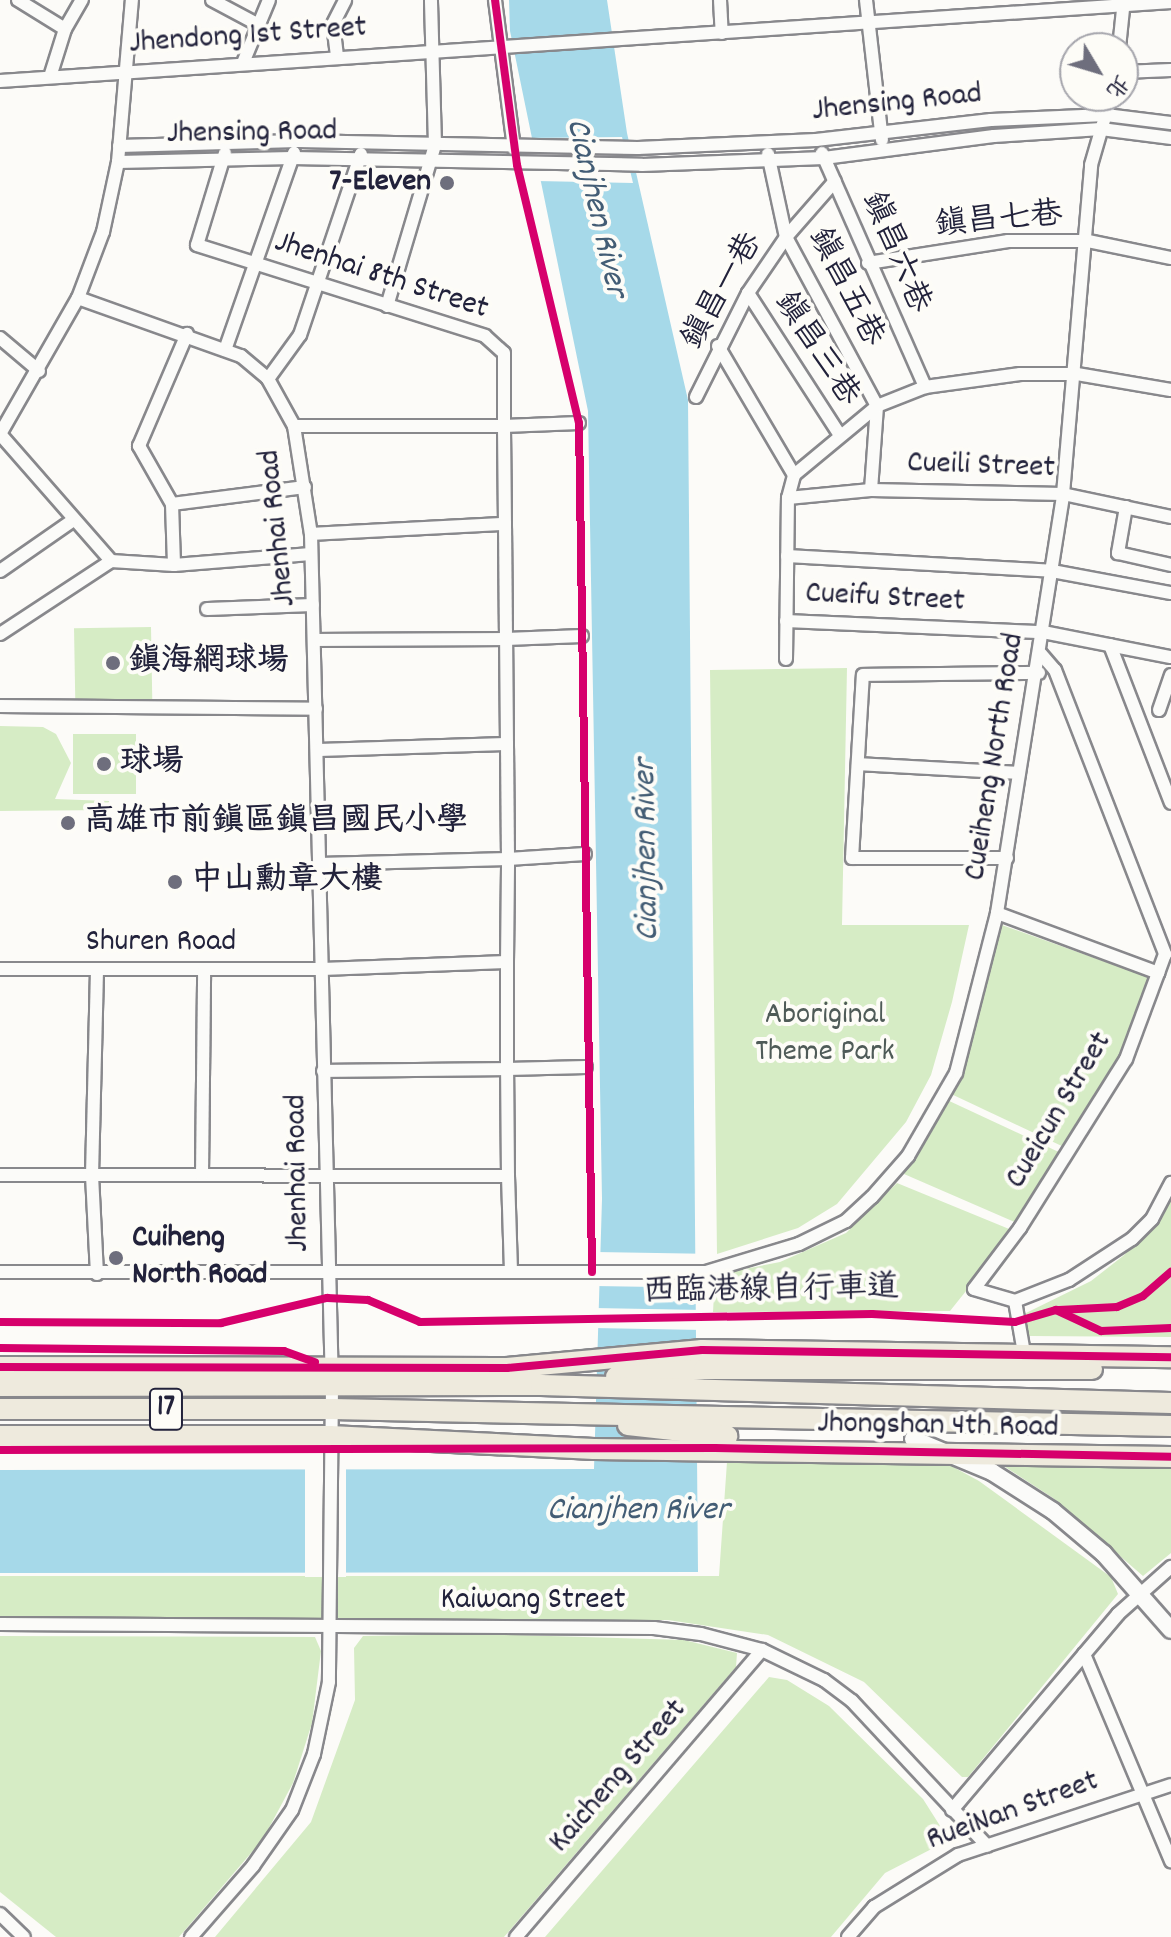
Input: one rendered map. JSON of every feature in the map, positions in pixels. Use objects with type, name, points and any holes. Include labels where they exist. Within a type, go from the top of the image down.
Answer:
[{"type":"main road","name":"17","points":[[0,1386],[331,1377],[507,1368],[596,1357],[703,1360],[1024,1353],[1171,1357]]},
{"type":"main road","name":"17","points":[[596,1383],[703,1360]]},
{"type":"main road","name":"Jhongshan 4th Road","points":[[703,1360],[1171,1370]]},
{"type":"main road","name":"17","points":[[0,1367],[1171,1403]]},
{"type":"main road","name":"17","points":[[0,1409],[332,1409],[535,1414],[595,1417],[706,1433]]},
{"type":"main road","name":"17","points":[[0,1436],[594,1449],[706,1433],[1171,1426]]},
{"type":"main road","name":"Jhongshan 4th Road","points":[[706,1433],[1171,1446]]},
{"type":"main road","name":"Jhongshan 4th Road","points":[[706,1433],[947,1450],[1171,1457]]},
{"type":"street","points":[[18,0],[65,29]]},
{"type":"street","points":[[50,77],[65,29],[82,0]]},
{"type":"street","points":[[111,561],[72,521],[0,434],[39,371],[78,298],[103,232],[118,162],[132,0]]},
{"type":"street","points":[[212,0],[257,24]]},
{"type":"street","points":[[243,63],[269,0]]},
{"type":"street","points":[[337,56],[333,24],[345,0]]},
{"type":"street","points":[[387,306],[435,145],[435,50],[431,0]]},
{"type":"street","points":[[495,0],[514,149]]},
{"type":"street","points":[[720,0],[722,33]]},
{"type":"street","points":[[866,0],[885,151]]},
{"type":"street","name":"Jhendong 1st Street","points":[[0,81],[1171,2]]},
{"type":"street","points":[[1121,32],[1124,3]]},
{"type":"street","points":[[1139,71],[1171,70]]},
{"type":"street","points":[[0,74],[20,79]]},
{"type":"street","name":"Cueiheng North Road","points":[[511,1272],[706,1272],[799,1244],[846,1221],[908,1156],[956,1073],[997,913],[1019,773],[1039,673],[1077,374],[1091,165],[1107,112]]},
{"type":"street","name":"Jhensing Road","points":[[119,146],[298,141],[530,150],[629,148],[816,140],[1106,115],[1171,123]]},
{"type":"street","name":"Jhensing Road","points":[[118,162],[292,158],[632,165],[824,158],[1101,129],[1171,138]]},
{"type":"street","name":"鎮昌六巷","points":[[816,140],[925,387]]},
{"type":"street","points":[[225,350],[298,141]]},
{"type":"street","points":[[223,159],[228,142]]},
{"type":"street","points":[[268,379],[300,335],[365,142]]},
{"type":"street","name":"鎮昌五巷","points":[[765,143],[786,237],[877,406]]},
{"type":"street","name":"Jhenhai 8th Street","points":[[223,159],[197,245],[498,343],[504,353],[504,426]]},
{"type":"street","name":"鎮昌一巷","points":[[696,397],[718,346],[748,293],[786,237],[835,181]]},
{"type":"street","name":"鎮昌七巷","points":[[868,263],[1008,241],[1088,241],[1171,258]]},
{"type":"street","name":"鎮昌三巷","points":[[748,293],[840,435]]},
{"type":"street","name":"Jhenhai Road","points":[[78,298],[187,334],[225,350],[268,379],[294,426],[311,534],[316,640],[326,1271],[332,1409],[331,1626],[323,1721],[292,1810],[253,1866],[191,1937]]},
{"type":"street","points":[[174,565],[172,504],[139,446],[187,334]]},
{"type":"street","points":[[0,338],[39,371]]},
{"type":"street","points":[[718,346],[794,475]]},
{"type":"street","points":[[786,659],[788,498],[794,475],[877,406],[925,387],[977,376],[1077,374],[1171,390]]},
{"type":"street","points":[[871,490],[877,406]]},
{"type":"street","points":[[294,426],[579,423]]},
{"type":"street","points":[[0,1272],[511,1272],[504,426]]},
{"type":"street","points":[[172,504],[305,487]]},
{"type":"street","name":"Cueili Street","points":[[788,498],[871,490],[1063,494],[1171,517]]},
{"type":"street","points":[[1126,507],[1118,553],[1171,565]]},
{"type":"street","points":[[0,571],[72,521]]},
{"type":"street","points":[[311,534],[505,524]]},
{"type":"street","points":[[0,634],[111,561],[174,565],[311,554]]},
{"type":"street","points":[[787,556],[1052,571],[1171,593]]},
{"type":"street","points":[[207,609],[313,605]]},
{"type":"street","name":"Cueifu Street","points":[[786,621],[1043,632],[1171,657]]},
{"type":"street","points":[[316,640],[582,636]]},
{"type":"street","points":[[1110,645],[1171,803]]},
{"type":"street","points":[[997,913],[1158,973],[1165,954],[1055,670],[1041,654]]},
{"type":"street","points":[[1007,858],[852,858],[863,675],[1039,673]]},
{"type":"street","points":[[1159,710],[1171,675]]},
{"type":"street","points":[[0,706],[316,709]]},
{"type":"street","points":[[317,750],[507,744]]},
{"type":"street","points":[[858,764],[1019,773]]},
{"type":"street","points":[[319,864],[585,854]]},
{"type":"street","name":"Shuren Road","points":[[0,969],[322,969],[507,962]]},
{"type":"street","points":[[97,969],[92,1175],[97,1274]]},
{"type":"street","points":[[202,1175],[204,969]]},
{"type":"street","name":"Cueicun Street","points":[[1015,1301],[974,1289],[1020,1228],[1126,1059],[1158,973]]},
{"type":"street","points":[[323,1071],[586,1067]]},
{"type":"street","points":[[0,1175],[508,1176]]},
{"type":"street","points":[[1024,1353],[1015,1301],[1069,1280],[1132,1239],[1152,1219],[1171,1183]]},
{"type":"street","points":[[913,1439],[947,1450],[1053,1511],[1140,1592],[1171,1630]]},
{"type":"street","name":"RueiNan Street","points":[[952,1810],[1084,1654],[1140,1592],[1171,1567]]},
{"type":"street","name":"Kaiwang Street","points":[[0,1624],[654,1628],[762,1650],[824,1680],[852,1701],[987,1846]]},
{"type":"street","name":"Kaicheng Street","points":[[516,1937],[762,1650]]},
{"type":"street","points":[[1084,1654],[1140,1794],[1171,1861]]},
{"type":"street","name":"RueiNan Street","points":[[848,1937],[874,1907],[912,1879],[987,1846],[1171,1785]]},
{"type":"street","points":[[0,1914],[24,1937]]},
{"type":"green space","name":"鎮海網球場","points":[[151,627],[152,699],[75,700],[74,628]]},
{"type":"green space","name":"Aboriginal Theme Park","points":[[847,668],[842,925],[969,925],[952,1002],[931,1075],[906,1122],[837,1204],[798,1228],[717,1254],[710,670]]},
{"type":"green space","points":[[0,726],[43,727],[56,734],[71,763],[55,799],[109,801],[109,810],[0,811]]},
{"type":"green space","name":"球場","points":[[73,734],[136,734],[136,794],[73,794]]},
{"type":"green space","points":[[999,924],[1148,977],[1122,1058],[1066,1148],[949,1093]]},
{"type":"green space","points":[[945,1099],[1063,1154],[1019,1224],[904,1174]]},
{"type":"green space","points":[[897,1183],[1014,1231],[950,1311],[713,1312],[715,1275],[780,1262],[846,1233]]},
{"type":"green space","points":[[1171,1197],[1171,1337],[1029,1336],[1024,1328],[1026,1313],[1091,1281],[1123,1256],[1152,1228]]},
{"type":"green space","points":[[727,1462],[944,1462],[979,1481],[1111,1577],[1118,1594],[968,1777],[962,1777],[864,1682],[768,1635],[668,1620],[0,1620],[0,1576],[719,1576]]},
{"type":"green space","points":[[999,1463],[1171,1469],[1171,1553],[1143,1576],[1053,1498]]},
{"type":"green space","points":[[486,1634],[684,1640],[737,1653],[736,1667],[504,1937],[215,1937],[311,1822],[355,1700],[354,1648],[363,1636]]},
{"type":"green space","points":[[0,1636],[315,1637],[321,1651],[312,1723],[293,1783],[263,1839],[179,1937],[56,1937],[0,1892]]},
{"type":"green space","points":[[769,1677],[787,1680],[829,1706],[923,1799],[949,1840],[885,1873],[831,1937],[545,1937]]},
{"type":"water","name":"Cianjhen River","points":[[509,0],[607,0],[627,133],[688,400],[698,1572],[0,1573],[0,1470],[594,1469],[602,1199],[588,411],[510,31]]},
{"type":"pier","points":[[622,137],[633,183],[537,181],[528,138]]},
{"type":"pier","points":[[596,1252],[702,1254],[701,1288],[595,1286]]},
{"type":"pier","points":[[594,1308],[703,1310],[703,1330],[594,1328]]},
{"type":"pier","points":[[305,1466],[346,1466],[346,1577],[305,1577]]},
{"type":"cycle path","points":[[495,0],[517,165],[579,423],[592,1272]]},
{"type":"cycle path","points":[[1059,1310],[1117,1307],[1143,1296],[1171,1272]]},
{"type":"cycle path","name":"西臨港線自行車道","points":[[0,1322],[221,1323],[327,1298],[368,1300],[420,1322],[872,1314],[1015,1322],[1056,1310],[1101,1331],[1171,1328]]},
{"type":"cycle path","points":[[0,1348],[284,1351],[315,1362]]},
{"type":"cycle path","points":[[0,1367],[507,1368],[702,1350],[1171,1357]]},
{"type":"cycle path","points":[[0,1450],[715,1448],[1171,1457]]},
{"type":"place","name":"7-Eleven","points":[[447,183]]},
{"type":"place","name":"鎮海網球場","points":[[113,663]]},
{"type":"place","name":"球場","points":[[104,764]]},
{"type":"place","name":"高雄市前鎮區鎮昌國民小學","points":[[68,823]]},
{"type":"place","name":"中山勳章大樓","points":[[175,882]]},
{"type":"place","name":"Cuiheng North Road","points":[[116,1258]]}]
